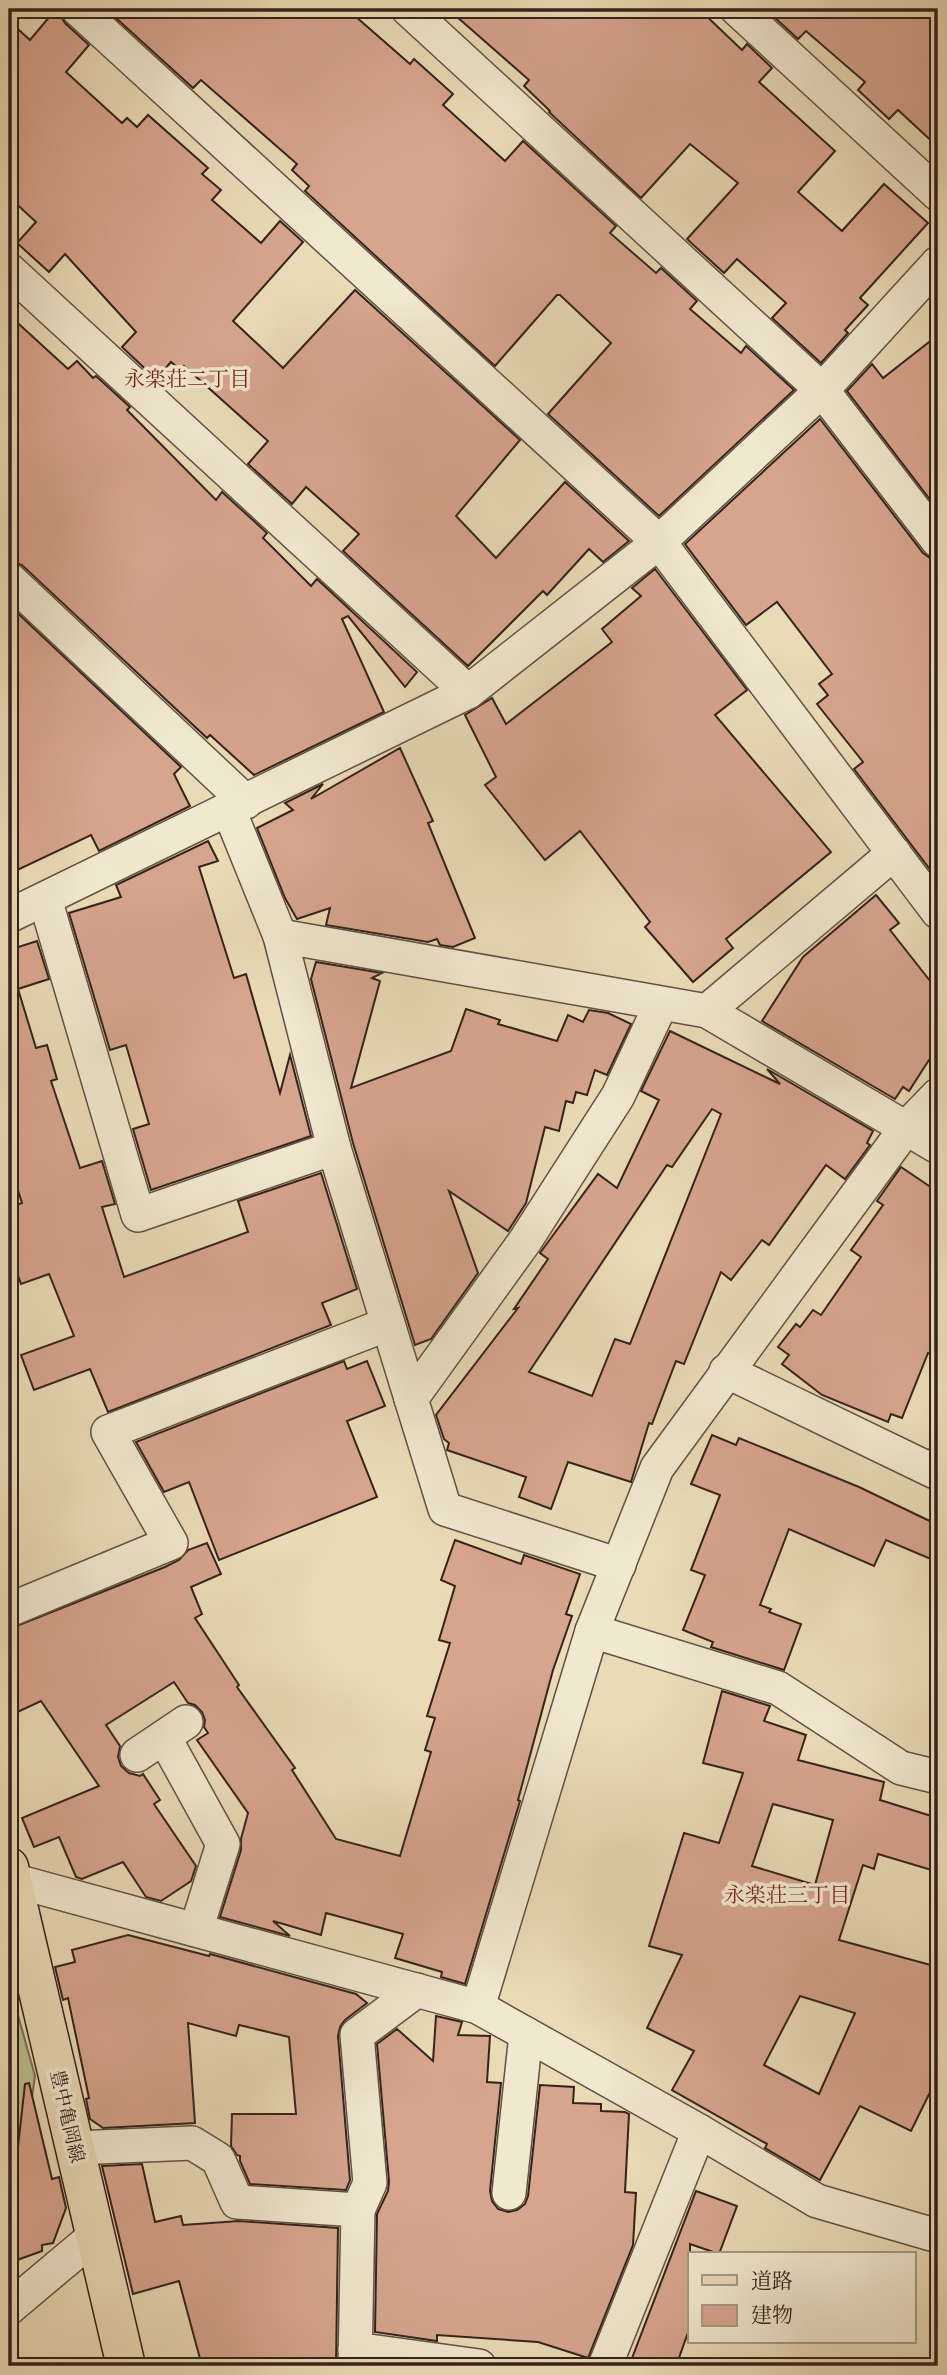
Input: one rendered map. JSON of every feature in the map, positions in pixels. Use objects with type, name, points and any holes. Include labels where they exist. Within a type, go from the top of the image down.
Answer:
[{"type":"main road","name":"豊中亀岡線","points":[[10,1873],[126,2366]]},
{"type":"street","points":[[78,9],[659,542],[938,912]]},
{"type":"street","points":[[408,9],[821,390],[938,541]]},
{"type":"street","points":[[737,9],[938,194]]},
{"type":"street","points":[[9,916],[468,692],[659,542],[821,390],[938,263]]},
{"type":"street","points":[[9,270],[468,692]]},
{"type":"street","points":[[9,579],[237,806],[280,936],[334,1148],[445,1509],[619,1565]]},
{"type":"street","points":[[706,1012],[894,853]]},
{"type":"street","points":[[45,899],[138,1215],[334,1148]]},
{"type":"street","points":[[280,936],[706,1012],[938,1147]]},
{"type":"street","points":[[411,1399],[525,1241],[618,1096],[660,1004]]},
{"type":"street","points":[[478,2007],[592,1631],[657,1468],[906,1128],[938,1095]]},
{"type":"street","points":[[9,1610],[171,1544],[108,1432],[388,1324]]},
{"type":"street","points":[[726,1371],[935,1472],[938,1464]]},
{"type":"street","points":[[592,1631],[778,1688],[901,1768],[938,1777]]},
{"type":"street","points":[[162,1738],[223,1844],[196,1930]]},
{"type":"street","points":[[10,1873],[196,1930],[478,2007],[817,2200],[938,2236]]},
{"type":"street","points":[[417,1990],[357,2035],[370,2183],[358,2210],[355,2357],[479,2366]]},
{"type":"street","points":[[509,2193],[526,2034]]},
{"type":"street","points":[[605,2366],[699,2131]]},
{"type":"street","points":[[75,2148],[192,2143],[218,2159],[237,2202],[358,2210]]},
{"type":"street","points":[[9,2308],[96,2235]]},
{"type":"green space","points":[[9,1983],[35,2076],[9,2262]]},
{"type":"building","points":[[56,9],[59,9],[65,23],[89,45],[66,72],[122,123],[127,118],[137,127],[148,115],[208,168],[202,174],[221,190],[212,200],[261,243],[280,221],[303,242],[233,321],[283,368],[355,290],[520,440],[456,516],[496,558],[565,482],[629,541],[603,562],[589,549],[547,595],[543,591],[468,666],[343,551],[359,534],[306,487],[292,504],[248,464],[268,441],[184,366],[180,370],[171,362],[156,379],[122,347],[136,332],[65,254],[49,272],[17,243],[36,222],[9,197],[9,21],[30,40]]},
{"type":"building","points":[[106,9],[347,9],[410,64],[414,59],[453,94],[443,105],[505,161],[523,141],[616,226],[610,233],[656,273],[661,268],[697,301],[690,309],[741,353],[746,346],[794,390],[659,516],[548,414],[611,343],[560,295],[557,295],[495,366],[305,191],[309,186],[292,170],[297,164],[201,80],[193,88]]},
{"type":"building","points":[[448,9],[699,9],[742,50],[747,44],[772,68],[759,82],[835,151],[798,192],[842,231],[884,184],[928,223],[860,298],[868,305],[845,330],[848,333],[821,363],[772,318],[786,303],[737,259],[724,273],[687,239],[738,183],[690,144],[641,198],[524,86],[529,80]]},
{"type":"building","points":[[779,9],[938,9],[938,147],[898,110],[889,119],[858,90],[865,82],[806,31],[798,39],[773,16]]},
{"type":"building","points":[[9,315],[68,369],[77,361],[93,378],[96,376],[130,407],[127,410],[216,500],[222,492],[267,533],[263,538],[311,586],[317,579],[417,672],[405,687],[348,616],[342,619],[384,712],[254,775],[210,735],[207,738],[22,565],[9,560]]},
{"type":"building","points":[[938,335],[938,510],[847,391],[872,364],[883,378]]},
{"type":"building","points":[[820,419],[923,553],[938,560],[938,880],[854,769],[863,762],[817,704],[828,695],[819,684],[832,674],[777,602],[746,625],[685,544]]},
{"type":"building","points":[[655,569],[747,690],[715,715],[831,852],[726,939],[733,948],[693,982],[645,927],[650,922],[580,831],[545,860],[485,785],[496,777],[465,715],[492,698],[506,724],[612,642],[602,629],[641,596],[632,588]]},
{"type":"building","points":[[9,605],[181,767],[174,774],[190,806],[99,851],[91,835],[9,874]]},
{"type":"building","points":[[400,748],[433,821],[428,823],[475,938],[453,947],[440,945],[437,939],[428,942],[326,925],[330,908],[297,919],[285,898],[257,828],[293,810],[285,803],[323,784],[311,799]]},
{"type":"building","points":[[208,841],[218,861],[199,867],[234,978],[246,974],[280,1093],[290,1055],[311,1136],[151,1190],[133,1129],[149,1124],[126,1045],[110,1050],[69,913],[121,897],[116,885]]},
{"type":"building","points":[[876,895],[899,923],[890,930],[938,991],[938,1046],[909,1091],[903,1087],[895,1099],[762,1021],[803,957]]},
{"type":"building","points":[[37,941],[49,979],[18,989],[36,1048],[47,1045],[57,1079],[51,1081],[80,1168],[102,1161],[115,1204],[102,1207],[124,1277],[248,1232],[238,1201],[321,1173],[357,1289],[322,1303],[331,1325],[108,1412],[90,1369],[34,1390],[21,1355],[74,1336],[49,1274],[21,1284],[9,1249],[9,1208],[22,1203],[9,1162],[9,950]]},
{"type":"building","points":[[316,962],[382,973],[372,978],[380,981],[351,1088],[451,1051],[466,1009],[500,1020],[498,1024],[557,1041],[568,1015],[583,1022],[589,1010],[608,1013],[631,1024],[607,1075],[595,1070],[587,1095],[576,1092],[573,1103],[566,1101],[559,1131],[545,1127],[526,1203],[508,1231],[449,1191],[478,1273],[431,1339],[415,1345],[353,1143],[311,979]]},
{"type":"building","points":[[670,1031],[780,1084],[767,1069],[873,1131],[867,1143],[870,1145],[845,1179],[826,1165],[769,1245],[762,1240],[731,1280],[721,1272],[684,1364],[676,1361],[652,1424],[649,1423],[631,1482],[568,1462],[551,1509],[519,1497],[526,1477],[447,1450],[449,1443],[444,1439],[436,1415],[518,1308],[514,1309],[548,1259],[540,1253],[598,1174],[617,1188],[659,1100],[641,1091]],"holes":[[[712,1109],[721,1114],[630,1344],[615,1339],[592,1396],[529,1372],[667,1165],[672,1167]]]},
{"type":"building","points":[[901,1167],[938,1192],[938,1357],[928,1353],[902,1418],[891,1414],[888,1422],[822,1395],[782,1364],[789,1355],[778,1347],[796,1324],[800,1327],[813,1310],[821,1315],[861,1257],[851,1250],[883,1205],[877,1201]]},
{"type":"building","points":[[344,1361],[347,1369],[367,1361],[385,1406],[347,1421],[377,1497],[219,1560],[189,1482],[164,1492],[136,1442]]},
{"type":"building","points":[[712,1435],[736,1445],[739,1438],[859,1487],[938,1525],[938,1562],[886,1540],[874,1566],[789,1529],[760,1605],[771,1609],[769,1612],[801,1624],[784,1670],[711,1647],[713,1642],[683,1630],[705,1575],[691,1570],[720,1495],[691,1484]]},
{"type":"building","points":[[455,1540],[521,1564],[524,1555],[580,1574],[566,1614],[572,1616],[553,1670],[518,1800],[520,1801],[465,1984],[441,1977],[442,1972],[395,1958],[403,1934],[326,1913],[321,1935],[273,1921],[290,1936],[220,1917],[241,1850],[248,1813],[197,1740],[208,1733],[204,1727],[202,1712],[195,1705],[188,1703],[174,1682],[106,1725],[120,1746],[118,1757],[121,1766],[129,1773],[140,1776],[143,1774],[160,1800],[154,1804],[196,1866],[191,1881],[161,1901],[146,1897],[123,1862],[82,1879],[76,1877],[59,1837],[34,1847],[22,1818],[99,1786],[41,1701],[9,1716],[9,1629],[165,1567],[179,1560],[188,1550],[207,1543],[221,1574],[191,1587],[202,1614],[195,1618],[239,1685],[237,1687],[295,1768],[292,1770],[336,1839],[400,1856],[431,1752],[425,1750],[435,1718],[427,1716],[450,1643],[439,1640],[455,1586],[441,1580]]},
{"type":"building","points":[[722,1691],[770,1706],[764,1721],[806,1735],[798,1760],[884,1782],[880,1800],[938,1818],[938,1872],[878,1854],[874,1869],[863,1865],[839,1940],[938,1967],[938,2076],[911,2131],[860,2106],[820,2180],[765,2148],[767,2144],[672,2090],[694,2051],[647,2028],[682,1955],[649,1946],[684,1833],[719,1843],[743,1773],[703,1763]],"holes":[[[773,1804],[833,1820],[815,1885],[752,1866]],[[800,1996],[855,2013],[819,2094],[764,2065]]]},
{"type":"building","points":[[128,1935],[209,1956],[210,1954],[356,1994],[367,2003],[345,2020],[338,2036],[350,2180],[346,2190],[250,2184],[240,2156],[231,2146],[232,2114],[296,2114],[289,2037],[239,2025],[236,2036],[188,2023],[195,2123],[103,2128],[90,2119],[86,2099],[89,2098],[68,1998],[63,2000],[55,1967],[75,1962],[72,1950]]},
{"type":"building","points":[[436,2016],[462,2022],[458,2035],[490,2036],[487,2082],[501,2083],[490,2191],[492,2201],[498,2209],[508,2212],[517,2210],[525,2204],[528,2196],[540,2085],[574,2087],[573,2103],[601,2104],[601,2111],[629,2114],[625,2192],[636,2193],[633,2245],[588,2358],[538,2342],[437,2335],[437,2341],[375,2332],[377,2214],[388,2191],[389,2181],[377,2044],[397,2029],[433,2061]]},
{"type":"building","points":[[29,2083],[52,2179],[59,2177],[66,2208],[53,2243],[42,2245],[42,2251],[9,2263],[9,2228],[25,2084]]},
{"type":"building","points":[[142,2164],[155,2222],[181,2216],[183,2225],[239,2221],[338,2228],[336,2366],[202,2366],[179,2281],[133,2294],[102,2166]]},
{"type":"building","points":[[696,2191],[737,2206],[720,2252],[690,2244],[688,2333],[676,2366],[629,2366]]},
{"type":"district","name":"永楽荘二丁目","points":[[187,379]]},
{"type":"district","name":"永楽荘三丁目","points":[[787,1895]]}]
